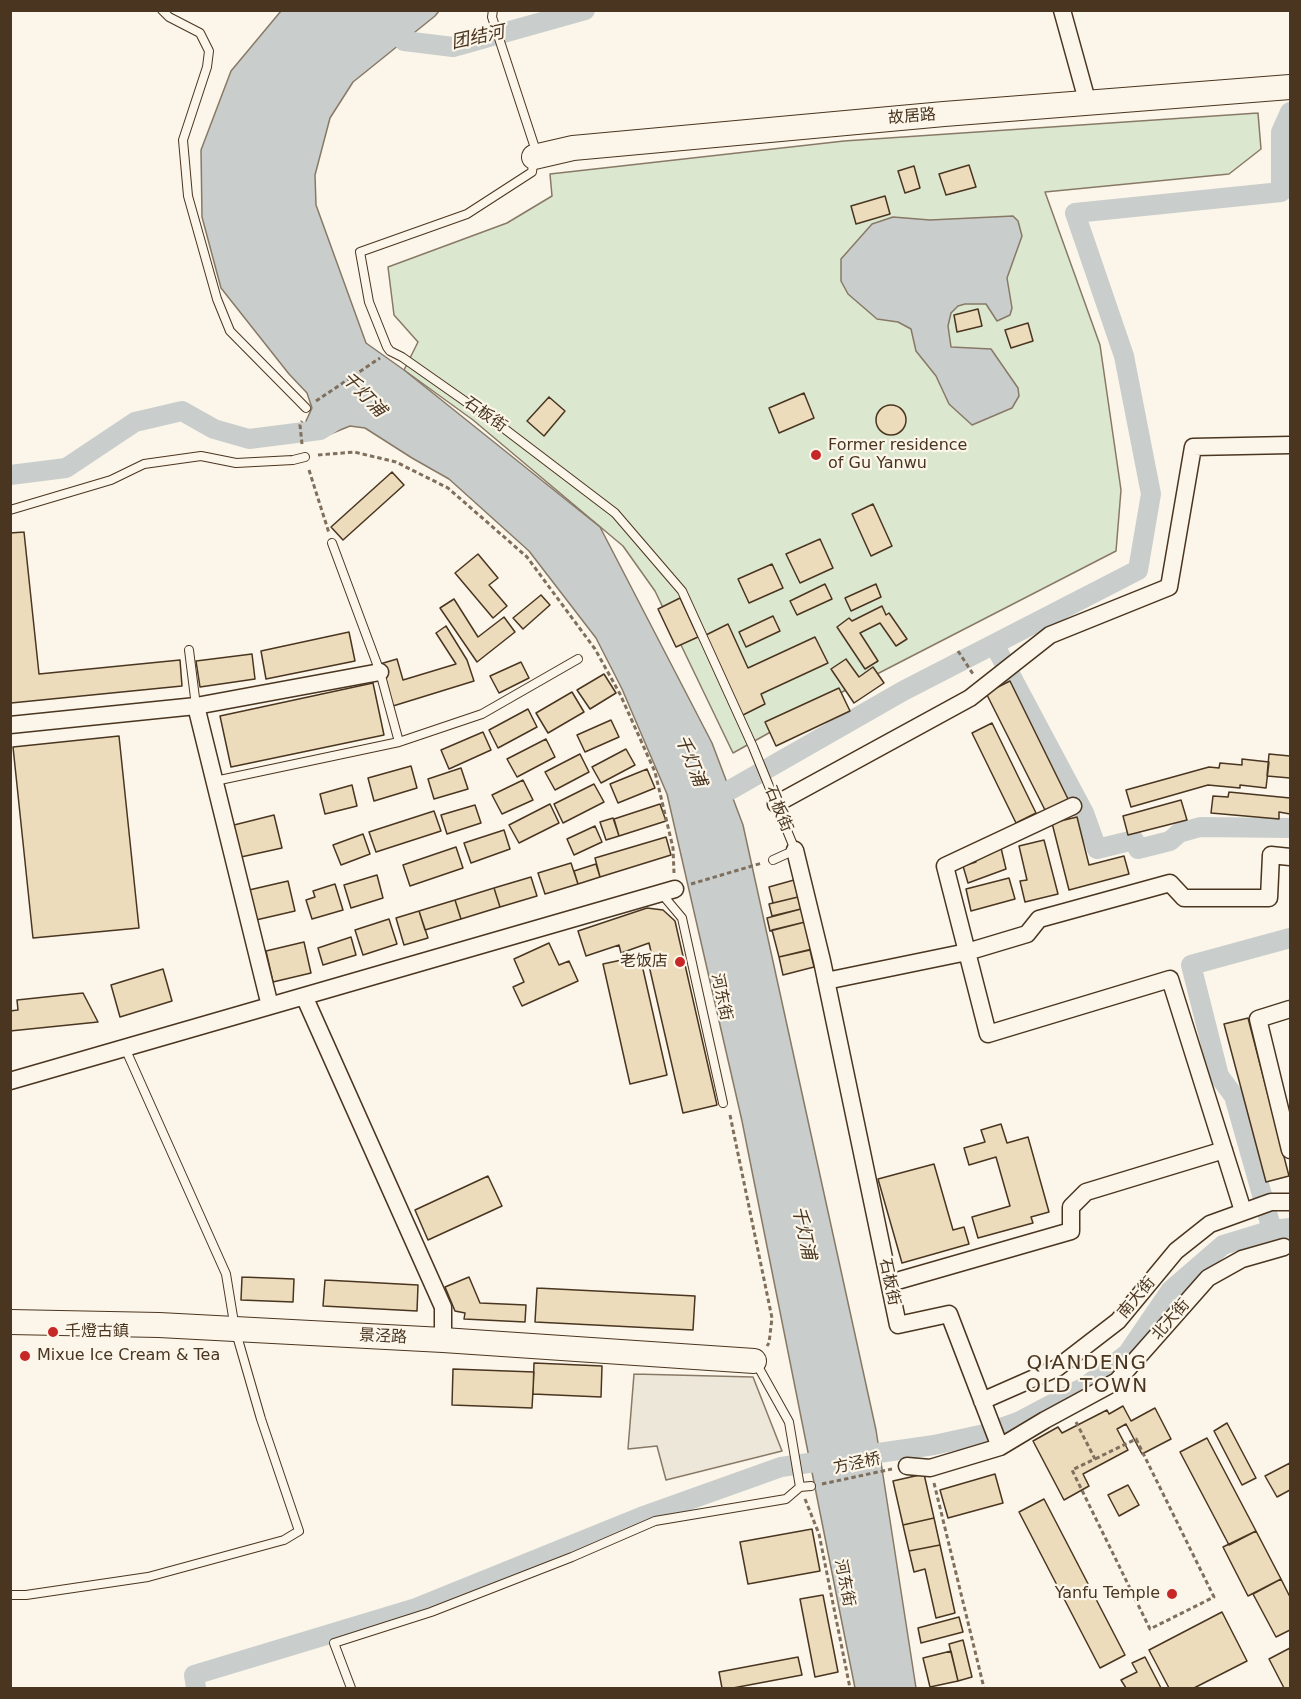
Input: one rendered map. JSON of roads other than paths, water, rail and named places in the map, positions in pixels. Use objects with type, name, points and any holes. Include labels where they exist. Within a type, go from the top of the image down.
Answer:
[{"type":"street","points":[[1062,10],[1088,104]]},
{"type":"street","name":"故居路","points":[[534,157],[573,148],[944,114],[1282,88]]},
{"type":"street","points":[[773,797],[970,698],[1050,635],[1169,587],[1193,447],[1290,445]]},
{"type":"street","points":[[10,725],[196,706],[380,672]]},
{"type":"street","points":[[196,706],[270,1006]]},
{"type":"street","points":[[1073,806],[945,866],[988,1034],[1170,979],[1224,1150],[1257,1207]]},
{"type":"street","name":"石板街","points":[[795,850],[826,981],[898,1325],[949,1314],[1000,1446]]},
{"type":"street","points":[[826,981],[967,952],[1027,934],[1039,919],[1170,883],[1184,898],[1269,898],[1271,855],[1290,857]]},
{"type":"street","points":[[10,1081],[668,890]]},
{"type":"street","points":[[304,996],[443,1307],[443,1340]]},
{"type":"street","points":[[1290,1009],[1258,1019],[1290,1150]]},
{"type":"street","points":[[890,1283],[1071,1231],[1071,1207],[1086,1192],[1224,1150]]},
{"type":"street","name":"南大街","points":[[982,1401],[1057,1368],[1118,1321],[1176,1251],[1210,1224],[1257,1207],[1290,1202]]},
{"type":"street","name":"北大街","points":[[907,1466],[930,1468],[1000,1446],[1117,1381],[1208,1278],[1242,1259],[1287,1247]]},
{"type":"street","name":"景泾路","points":[[10,1322],[159,1325],[443,1340],[754,1361]]},
{"type":"lane","points":[[162,10],[169,17],[200,33],[209,51],[207,67],[183,140],[188,196],[217,299],[230,331],[308,407]]},
{"type":"lane","points":[[492,14],[535,148],[534,157]]},
{"type":"lane","name":"石板街","points":[[534,157],[532,172],[467,214],[360,252],[369,302],[388,352],[402,357],[506,430],[615,513],[682,591],[758,759],[795,850]]},
{"type":"lane","points":[[10,510],[111,480],[144,464],[201,456],[236,463],[293,460],[304,453]]},
{"type":"lane","points":[[332,543],[380,672],[399,742]]},
{"type":"lane","points":[[189,650],[196,706]]},
{"type":"lane","points":[[215,781],[399,742],[482,714],[578,658]]},
{"type":"lane","points":[[773,860],[795,850]]},
{"type":"lane","name":"河东街","points":[[668,890],[682,918],[723,1103]]},
{"type":"lane","points":[[10,1595],[26,1595],[148,1577],[284,1540],[299,1531],[261,1419],[235,1329],[226,1274],[125,1048]]},
{"type":"lane","points":[[754,1361],[789,1422],[800,1486]]},
{"type":"lane","points":[[351,1689],[334,1643],[431,1612],[572,1557],[655,1521],[786,1499],[800,1486],[812,1486]]},
{"type":"water","name":"千灯浦","points":[[281,11],[439,11],[353,82],[330,118],[315,175],[316,205],[366,343],[404,370],[600,527],[712,743],[743,825],[876,1430],[916,1688],[855,1688],[742,1121],[667,794],[622,689],[596,638],[529,551],[449,479],[365,428],[350,426],[323,437],[309,430],[306,421],[312,408],[307,393],[289,374],[221,288],[202,217],[201,150],[231,71]]},
{"type":"water","points":[[1013,216],[1018,221],[1022,236],[1007,278],[1012,308],[1010,315],[997,321],[986,304],[965,304],[958,306],[951,313],[948,326],[951,347],[991,349],[1018,388],[1019,396],[1012,408],[972,425],[949,404],[936,376],[916,351],[911,329],[898,322],[877,319],[848,294],[841,281],[841,259],[872,224],[893,217],[930,220]]},
{"type":"waterway","name":"团结河","points":[[404,41],[453,47],[585,10]]},
{"type":"waterway","points":[[730,790],[903,691],[1138,570],[1151,494],[1124,356],[1075,213],[1281,192],[1281,132],[1290,112]]},
{"type":"waterway","points":[[10,475],[66,468],[135,422],[182,411],[214,429],[249,439],[320,430],[334,421]]},
{"type":"waterway","points":[[994,644],[1084,813],[1097,849],[1134,840],[1138,849],[1170,841],[1179,833],[1200,827],[1290,828]]},
{"type":"waterway","points":[[1272,1230],[1234,1096],[1219,1076],[1191,965],[1290,938]]},
{"type":"waterway","points":[[1001,1428],[1018,1422],[1086,1386],[1128,1353],[1171,1290],[1223,1245],[1272,1230],[1290,1228]]},
{"type":"waterway","points":[[196,1688],[194,1675],[416,1608],[641,1517],[781,1467],[934,1445],[989,1433]]},
{"type":"place","name":"Former residence of Gu Yanwu","points":[[816,455]]},
{"type":"place","name":"老饭店","points":[[680,962]]},
{"type":"place","name":"千燈古鎮","points":[[53,1332]]},
{"type":"place","name":"Mixue Ice Cream & Tea","points":[[25,1356]]},
{"type":"place","name":"Yanfu Temple","points":[[1172,1594]]},
{"type":"district","name":"QIANDENG OLD TOWN","points":[[1087,1376]]}]
